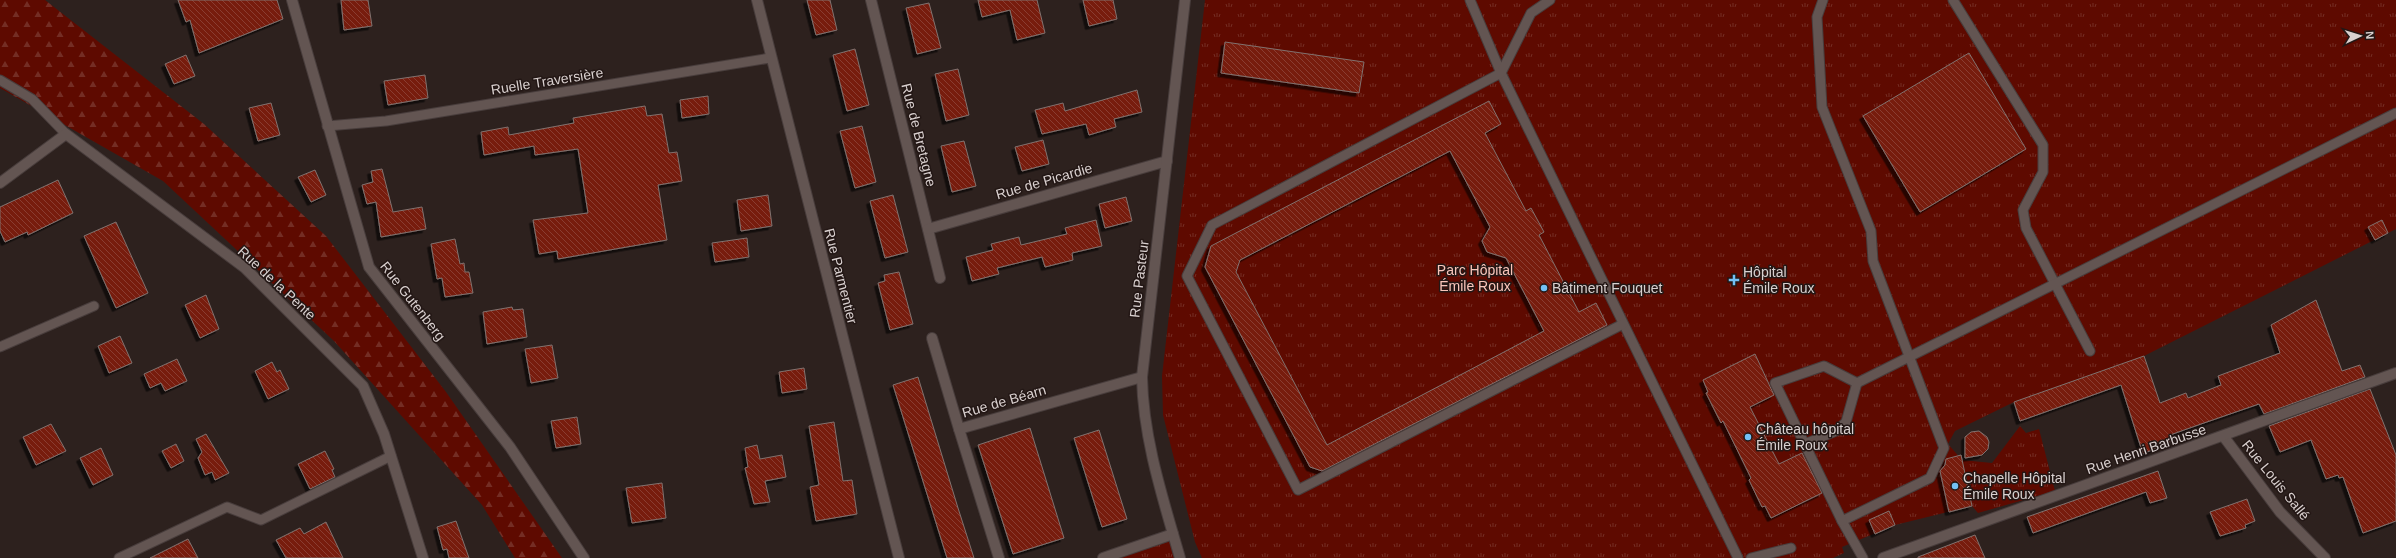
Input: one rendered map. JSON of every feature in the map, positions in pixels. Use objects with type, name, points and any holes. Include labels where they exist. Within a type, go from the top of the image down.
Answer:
[{"type":"street","name":"Rue Gutenberg","points":[[292,0],[327,126],[369,267],[510,447],[584,558]]},
{"type":"street","name":"Rue Parmentier","points":[[757,0],[770,58],[899,558]]},
{"type":"street","name":"Rue de Bretagne","points":[[871,0],[940,278]]},
{"type":"street","name":"Rue Pasteur","points":[[1180,558],[1148,438],[1142,407],[1142,377],[1185,0]]},
{"type":"street","points":[[0,183],[66,134]]},
{"type":"street","name":"Rue de la Pente","points":[[66,134],[245,268],[363,386],[384,434],[423,558]]},
{"type":"street","name":"Rue de Picardie","points":[[928,229],[1167,161]]},
{"type":"street","points":[[932,338],[959,429]]},
{"type":"street","name":"Rue Henri Barbusse","points":[[1883,558],[2168,455],[2224,437],[2396,373]]},
{"type":"street","name":"Rue de Béarn","points":[[999,558],[959,429],[1142,377]]},
{"type":"street","name":"Rue Louis Sallé","points":[[2224,437],[2280,512],[2325,558]]},
{"type":"street","points":[[1103,558],[1173,534]]},
{"type":"lane","points":[[1470,0],[1501,73],[1738,558]]},
{"type":"lane","points":[[1550,0],[1531,13],[1501,73],[1212,225],[1187,276],[1298,490],[1623,324]]},
{"type":"lane","points":[[1823,0],[1817,17],[1822,107],[1871,231],[1874,261],[1944,448],[1930,478],[1842,521]]},
{"type":"lane","points":[[1953,0],[2043,145],[2043,172],[2023,210],[2026,228],[2056,283],[2090,351]]},
{"type":"lane","name":"Ruelle Traversière","points":[[327,126],[386,121],[770,58]]},
{"type":"lane","points":[[0,80],[32,99],[66,134]]},
{"type":"lane","points":[[1805,444],[1836,430],[1846,422],[1857,383],[2396,113]]},
{"type":"lane","points":[[0,347],[94,306]]},
{"type":"lane","points":[[1857,383],[1824,366],[1775,383],[1842,521],[1863,558]]},
{"type":"lane","points":[[119,558],[227,508],[261,520],[391,456]]},
{"type":"lane","points":[[1751,558],[1791,548]]},
{"type":"green space","points":[[0,0],[45,0],[204,124],[326,236],[446,392],[562,558],[515,558],[482,505],[334,341],[163,181],[0,88]]},
{"type":"green space","name":"Parc Hôpital Émile Roux","points":[[1205,0],[2396,0],[2396,229],[2144,356],[2014,402],[1955,431],[1948,444],[1962,460],[1992,463],[2020,426],[2026,433],[2039,429],[2055,491],[1978,513],[1972,506],[1895,525],[1842,547],[1844,553],[1833,558],[1202,558],[1195,542],[1163,415],[1162,376]]},
{"type":"green space","points":[[1173,534],[1181,558],[1104,558]]},
{"type":"building","points":[[178,0],[277,0],[283,19],[199,53],[190,20],[186,22]]},
{"type":"building","points":[[341,0],[368,0],[372,26],[344,30]]},
{"type":"building","points":[[807,0],[830,0],[837,30],[816,35]]},
{"type":"building","points":[[978,0],[1037,0],[1045,33],[1017,40],[1010,10],[982,17]]},
{"type":"building","points":[[1083,0],[1113,0],[1117,19],[1089,26]]},
{"type":"building","points":[[929,3],[941,48],[917,54],[906,8]]},
{"type":"building","points":[[1225,42],[1364,62],[1359,93],[1221,73]]},
{"type":"building","points":[[855,49],[869,105],[847,111],[833,55]]},
{"type":"building","points":[[1969,53],[2026,149],[1920,212],[1863,116]]},
{"type":"building","points":[[186,55],[195,76],[174,84],[165,64]]},
{"type":"building","points":[[958,69],[969,115],[946,121],[935,74]]},
{"type":"building","points":[[425,75],[428,98],[388,105],[384,81]]},
{"type":"building","points":[[1137,90],[1142,112],[1114,119],[1116,127],[1089,135],[1086,124],[1042,134],[1035,110],[1063,103],[1065,111]]},
{"type":"building","points":[[708,96],[709,114],[682,118],[680,100]]},
{"type":"building","name":"Bâtiment Fouquet","points":[[1489,101],[1501,124],[1485,133],[1526,211],[1531,208],[1544,232],[1539,235],[1579,312],[1596,303],[1607,325],[1322,471],[1310,467],[1205,267],[1211,246]],"holes":[[[1450,151],[1490,227],[1482,241],[1487,252],[1506,258],[1544,331],[1327,445],[1236,272],[1240,260]]]},
{"type":"building","points":[[271,103],[280,135],[258,141],[249,108]]},
{"type":"building","points":[[645,106],[647,116],[662,114],[669,153],[677,152],[682,181],[658,185],[667,240],[558,259],[557,251],[539,254],[533,220],[588,213],[578,149],[535,155],[534,146],[484,155],[481,132],[508,127],[509,135],[574,123],[573,118]]},
{"type":"building","points":[[862,126],[876,182],[855,188],[840,131]]},
{"type":"building","points":[[1043,140],[1049,164],[1022,171],[1015,147]]},
{"type":"building","points":[[964,141],[976,186],[952,192],[941,146]]},
{"type":"building","points":[[382,169],[393,212],[422,207],[426,229],[381,237],[376,202],[367,204],[362,185],[373,182],[371,171]]},
{"type":"building","points":[[315,170],[326,195],[311,202],[298,177]]},
{"type":"building","points":[[58,180],[73,213],[28,235],[27,232],[5,242],[0,231],[0,207]]},
{"type":"building","points":[[768,195],[772,226],[741,231],[737,200]]},
{"type":"building","points":[[893,195],[908,252],[885,258],[870,201]]},
{"type":"building","points":[[1126,197],[1132,221],[1105,228],[1099,204]]},
{"type":"building","points":[[1096,220],[1102,246],[1072,253],[1073,260],[1045,267],[1042,257],[997,268],[999,274],[972,281],[966,257],[993,250],[991,244],[1019,237],[1021,245],[1067,234],[1065,228]]},
{"type":"building","points":[[2382,220],[2388,233],[2375,240],[2368,227]]},
{"type":"building","points":[[116,222],[148,293],[116,308],[84,236]]},
{"type":"building","points":[[747,238],[749,257],[715,262],[712,243]]},
{"type":"building","points":[[455,239],[460,264],[464,263],[465,272],[469,272],[473,293],[445,297],[442,278],[437,279],[431,244]]},
{"type":"building","points":[[899,272],[913,324],[890,330],[878,283],[885,281],[884,275]]},
{"type":"building","points":[[206,295],[219,329],[200,338],[185,305]]},
{"type":"building","points":[[2316,300],[2342,371],[2360,365],[2365,377],[2264,414],[2259,404],[2201,424],[2170,435],[2172,441],[2143,454],[2121,385],[2020,421],[2014,402],[2144,356],[2160,403],[2186,393],[2188,398],[2221,385],[2218,376],[2280,353],[2271,325]]},
{"type":"building","points":[[512,307],[513,310],[523,309],[527,337],[487,344],[483,312]]},
{"type":"building","points":[[120,336],[132,363],[109,373],[98,346]]},
{"type":"building","points":[[552,345],[558,378],[531,383],[525,349]]},
{"type":"building","name":"Château hôpital Émile Roux","points":[[1755,354],[1774,395],[1750,407],[1779,464],[1802,453],[1822,493],[1771,518],[1765,506],[1762,507],[1749,480],[1751,478],[1723,421],[1721,423],[1706,393],[1708,392],[1703,380]]},
{"type":"building","points":[[177,359],[187,381],[165,391],[161,383],[150,388],[144,374]]},
{"type":"building","points":[[272,362],[277,372],[280,370],[289,389],[268,399],[255,371]]},
{"type":"building","points":[[804,368],[807,389],[782,393],[779,372]]},
{"type":"building","points":[[918,377],[974,558],[947,558],[893,385]]},
{"type":"building","points":[[2370,389],[2396,455],[2396,521],[2363,533],[2343,477],[2339,478],[2338,475],[2326,479],[2311,440],[2280,452],[2269,426]]},
{"type":"building","points":[[577,417],[581,444],[556,448],[551,421]]},
{"type":"building","points":[[834,422],[843,481],[852,480],[857,514],[816,521],[810,487],[819,485],[809,426]]},
{"type":"building","points":[[51,424],[66,451],[36,465],[23,437]]},
{"type":"building","points":[[1030,428],[1064,538],[1013,554],[978,445]]},
{"type":"building","points":[[1099,430],[1127,519],[1102,527],[1074,438]]},
{"type":"building","points":[[1979,431],[1987,437],[1989,442],[1988,449],[1982,455],[1965,458],[1965,437],[1971,432]]},
{"type":"building","points":[[206,434],[229,473],[215,480],[212,472],[205,475],[198,458],[202,452],[196,439]]},
{"type":"building","points":[[176,444],[184,461],[171,468],[162,451]]},
{"type":"building","points":[[757,445],[760,459],[782,455],[786,477],[765,481],[770,502],[754,504],[745,468],[748,467],[745,448]]},
{"type":"building","points":[[101,448],[113,475],[93,485],[80,458]]},
{"type":"building","points":[[325,451],[334,469],[332,470],[335,477],[310,489],[298,464]]},
{"type":"building","name":"Chapelle Hôpital Émile Roux","points":[[1961,455],[1972,506],[1949,512],[1940,471],[1945,465],[1946,459]]},
{"type":"building","points":[[2158,471],[2167,498],[2150,503],[2146,492],[2033,533],[2027,517]]},
{"type":"building","points":[[662,483],[666,518],[632,523],[626,488]]},
{"type":"building","points":[[2247,499],[2255,521],[2245,525],[2246,528],[2220,536],[2210,512]]},
{"type":"building","points":[[1889,511],[1895,525],[1875,534],[1869,520]]},
{"type":"building","points":[[456,521],[469,558],[449,558],[447,549],[443,550],[437,527]]},
{"type":"building","points":[[326,522],[343,558],[286,558],[276,540],[300,528],[304,534]]},
{"type":"building","points":[[1975,535],[1985,558],[1918,558],[1918,557]]},
{"type":"building","points":[[188,539],[198,558],[150,558]]},
{"type":"place","name":"Hôpital Émile Roux","points":[[1734,280]]},
{"type":"place","name":"Bâtiment Fouquet","points":[[1544,288]]},
{"type":"place","name":"Château hôpital Émile Roux","points":[[1748,437]]},
{"type":"place","name":"Chapelle Hôpital Émile Roux","points":[[1955,486]]}]
